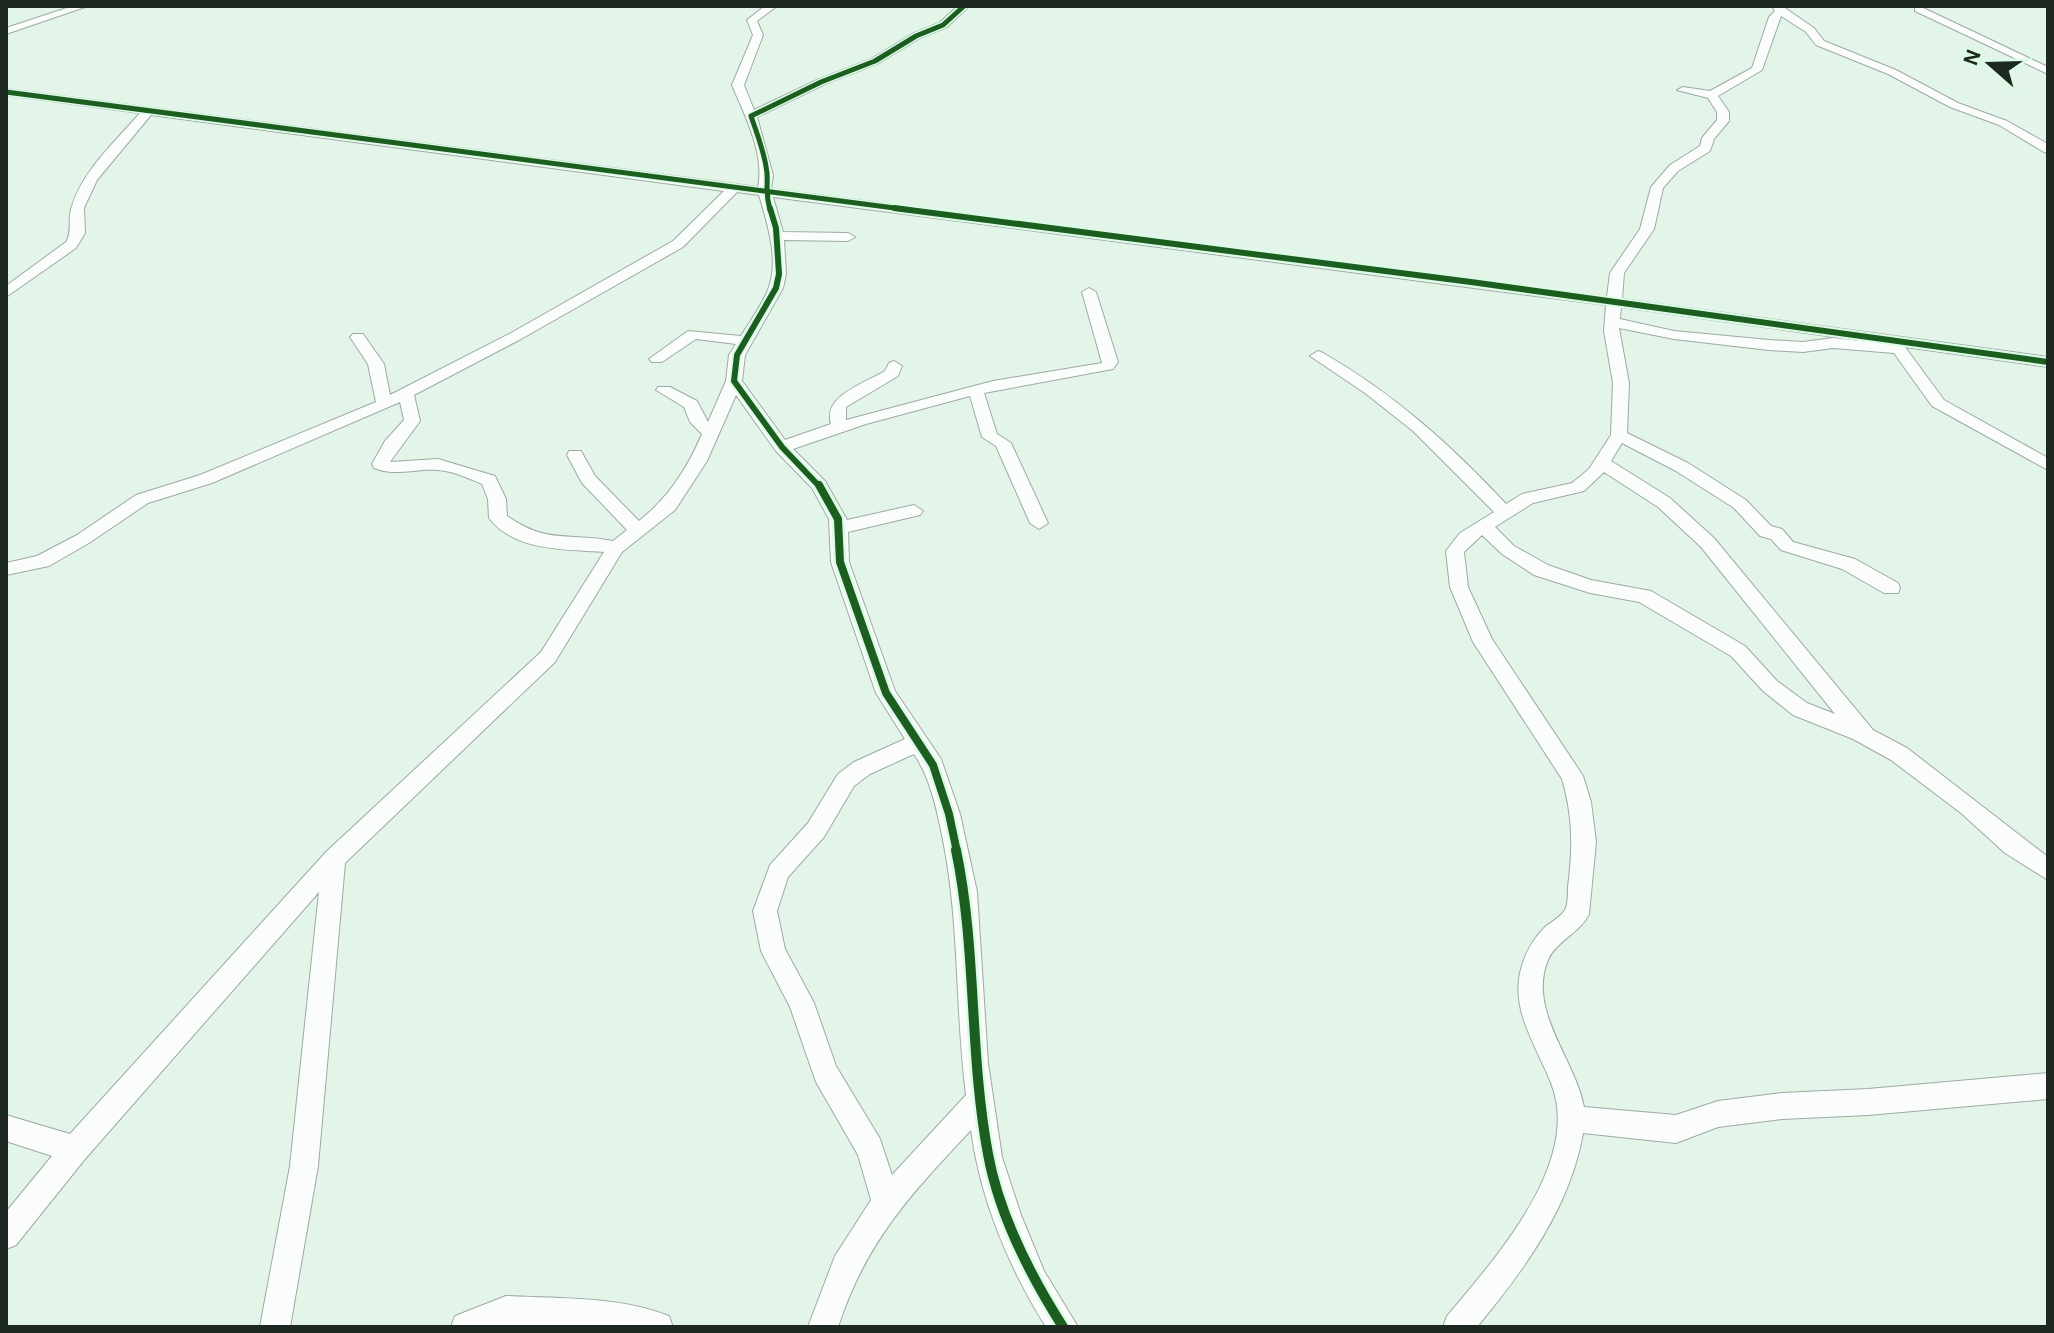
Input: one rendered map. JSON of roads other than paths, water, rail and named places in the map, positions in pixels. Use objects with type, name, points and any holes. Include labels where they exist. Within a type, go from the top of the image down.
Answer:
[{"type":"street","points":[[6,31],[83,6]]},
{"type":"street","points":[[6,1235],[75,1149],[334,859],[548,657],[616,548],[669,506],[699,461],[734,381],[737,355],[778,283],[777,236],[764,190],[767,175],[762,149],[738,85],[758,35],[752,20],[772,6]]},
{"type":"street","points":[[751,116],[821,82],[875,61],[916,36],[943,25],[964,6]]},
{"type":"street","points":[[1683,90],[1712,95],[1757,70],[1779,8],[1810,30],[1820,43],[1892,72],[1954,105],[2003,123],[2048,149]]},
{"type":"street","points":[[1919,9],[1972,36],[2029,59],[2048,71]]},
{"type":"street","points":[[6,92],[764,190],[1613,311],[2048,362]]},
{"type":"street","points":[[1458,1327],[1501,1272],[1551,1196],[1573,1119],[1566,1089],[1540,1035],[1532,986],[1535,959],[1548,940],[1577,914],[1585,842],[1580,802],[1572,776],[1483,642],[1459,587],[1455,551],[1466,537],[1528,498],[1578,487],[1601,463],[1619,435],[1621,383],[1611,331],[1617,273],[1647,229],[1657,187],[1674,168],[1706,148],[1708,138],[1723,121],[1723,112],[1712,95]]},
{"type":"street","points":[[6,293],[71,245],[78,233],[77,208],[91,179],[149,110]]},
{"type":"street","points":[[6,569],[42,561],[83,539],[142,499],[206,479],[384,404],[516,336],[667,250],[735,187]]},
{"type":"street","points":[[777,236],[848,237]]},
{"type":"street","points":[[782,447],[839,425],[976,391],[1108,366],[1110,362],[1089,292]]},
{"type":"street","points":[[1613,311],[1674,335],[1769,345],[1803,347],[1833,343],[1899,349],[1938,403],[2048,465]]},
{"type":"street","points":[[657,359],[693,334],[744,341]]},
{"type":"street","points":[[358,337],[376,364],[384,404]]},
{"type":"street","points":[[1318,356],[1401,409],[1434,438],[1506,514]]},
{"type":"street","points":[[839,425],[836,415],[839,405],[892,373],[894,366]]},
{"type":"street","points":[[734,381],[782,447],[819,485],[838,519],[840,562],[886,693],[933,765],[949,814],[965,892],[980,1100],[988,1157],[1007,1216],[1034,1281],[1063,1327]]},
{"type":"street","points":[[664,390],[691,404],[698,422],[711,433]]},
{"type":"street","points":[[976,391],[990,437],[1003,443],[1017,473],[1019,486],[1039,523]]},
{"type":"street","points":[[406,393],[412,421],[391,445],[380,464],[394,471],[433,464],[489,480],[497,499],[498,518],[521,535],[549,543],[576,546],[602,544],[616,548]]},
{"type":"street","points":[[1619,435],[1682,467],[1740,504],[1766,532],[1776,533],[1787,546],[1848,564],[1891,588]]},
{"type":"street","points":[[575,455],[588,479],[638,531]]},
{"type":"street","points":[[1601,463],[1681,517],[1715,551],[1841,706],[1875,741]]},
{"type":"street","points":[[839,528],[914,511]]},
{"type":"street","points":[[1483,526],[1508,550],[1541,570],[1582,584],[1655,601],[1738,651],[1770,686],[1800,709],[1899,754],[1969,806],[2013,846],[2048,870]]},
{"type":"street","points":[[887,1205],[870,1149],[825,1073],[801,1003],[773,951],[765,911],[778,872],[816,830],[846,780],[873,762],[918,743]]},
{"type":"street","points":[[275,1327],[304,1166],[334,859]]},
{"type":"street","points":[[1573,1119],[1676,1129],[1718,1114],[1782,1106],[1868,1102],[2048,1086]]},
{"type":"street","points":[[823,1327],[842,1273],[857,1245],[887,1205],[980,1100]]},
{"type":"street","points":[[6,1128],[75,1149]]},
{"type":"street","points":[[466,1327],[506,1311],[608,1316],[658,1327]]}]
